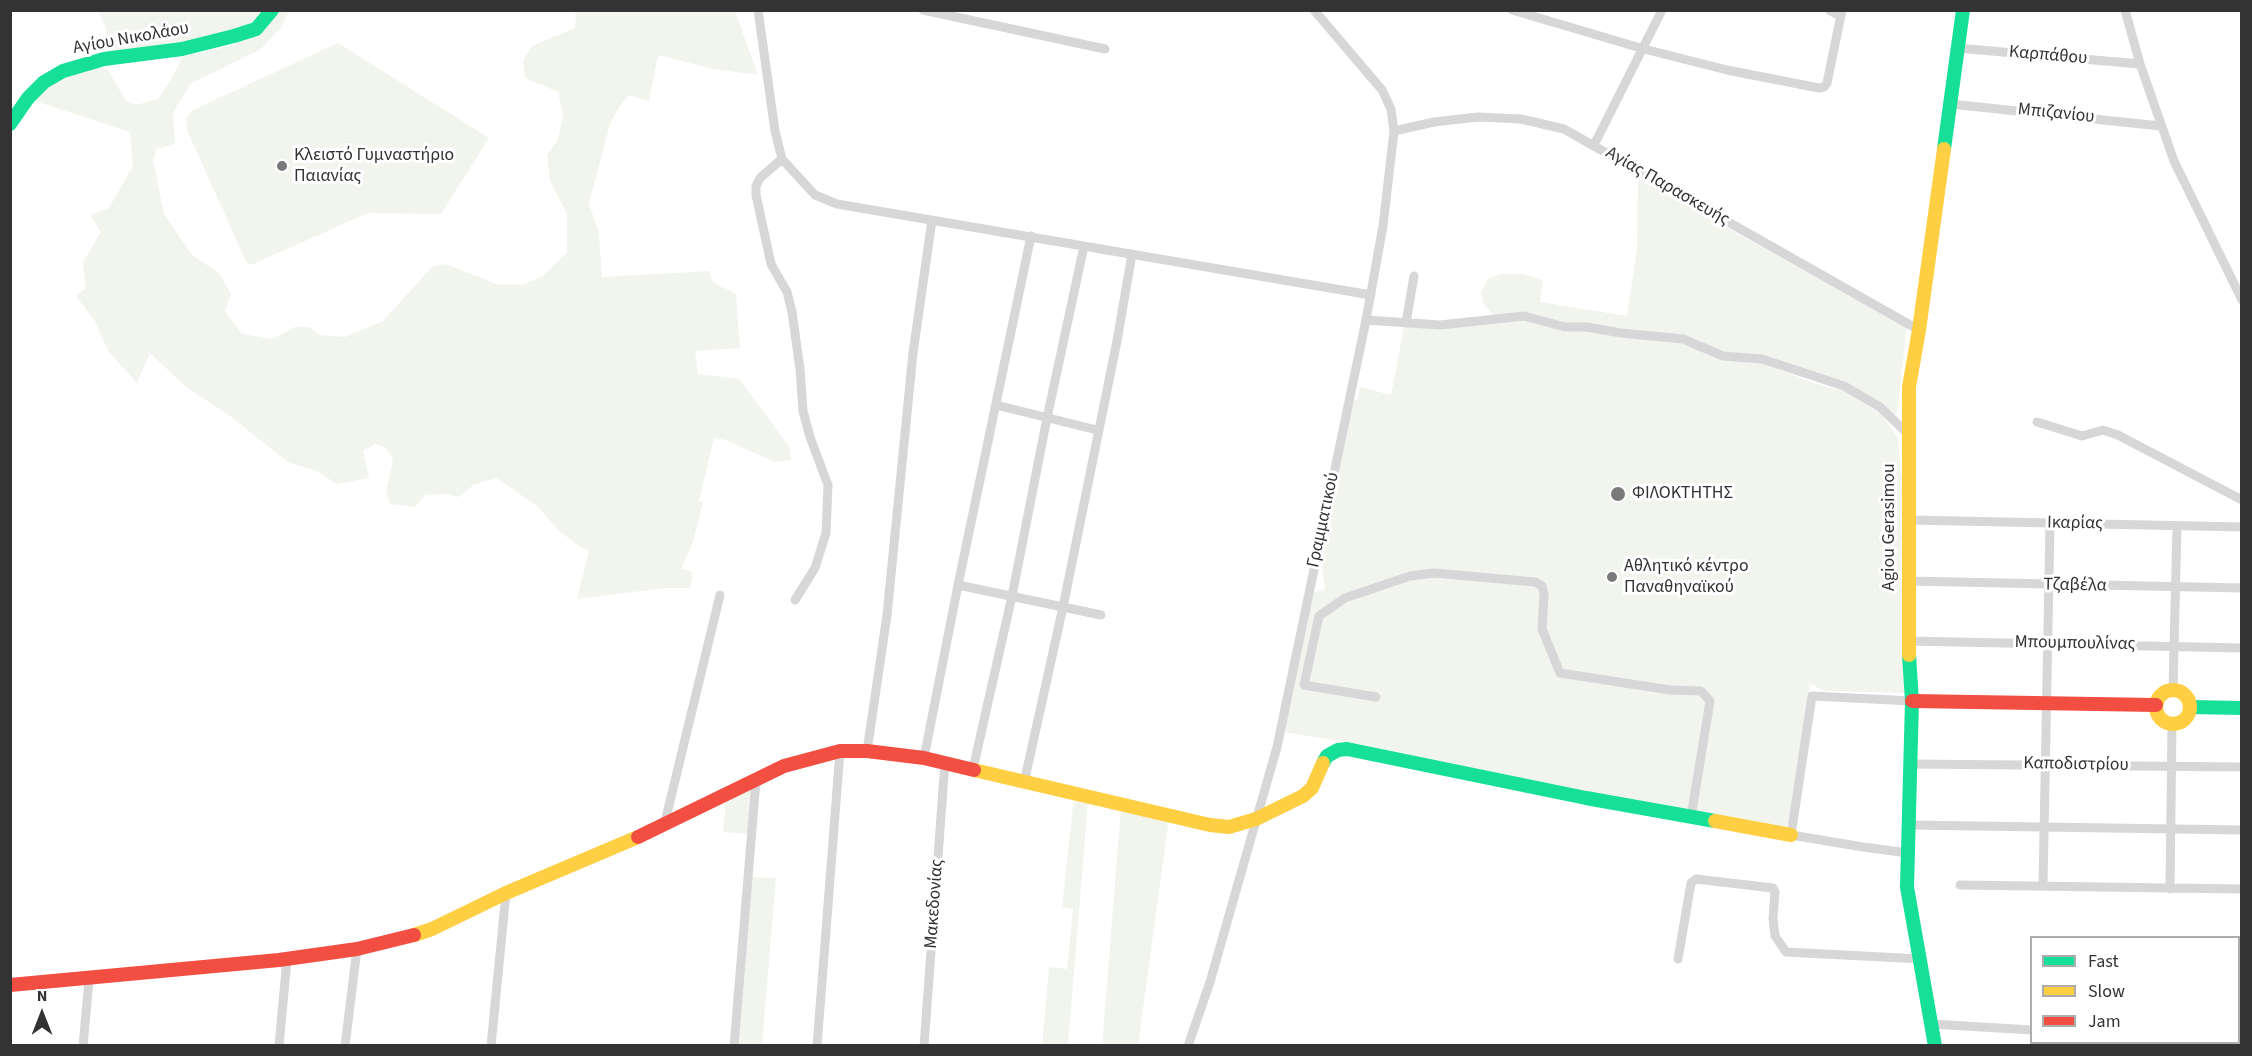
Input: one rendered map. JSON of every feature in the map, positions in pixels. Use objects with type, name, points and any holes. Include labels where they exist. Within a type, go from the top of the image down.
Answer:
[{"type":"street","name":"Αγίου Νικολάου","points":[[10,124],[28,98],[44,82],[63,71],[104,59],[182,49],[234,36],[256,29],[272,10]]},
{"type":"street","points":[[758,10],[782,159],[815,195],[837,204],[1371,296]]},
{"type":"street","points":[[923,10],[1105,49]]},
{"type":"street","name":"Γραμματικού","points":[[1188,1046],[1210,982],[1287,705],[1310,584],[1371,296],[1383,226],[1394,130],[1391,109],[1382,90],[1314,10]]},
{"type":"street","points":[[1512,10],[1644,49],[1727,70],[1822,88],[1827,83],[1841,13],[1829,10]]},
{"type":"street","points":[[1594,145],[1662,10]]},
{"type":"street","name":"Agiou Gerasimou","points":[[1935,1046],[1907,887],[1906,867],[1910,825],[1912,701],[1908,641],[1909,387],[1919,330],[1963,10]]},
{"type":"street","points":[[2125,10],[2140,64],[2174,161],[2241,300]]},
{"type":"street","name":"Καρπάθου","points":[[1957,48],[2140,64]]},
{"type":"street","name":"Μπιζανίου","points":[[1950,104],[2161,126]]},
{"type":"street","name":"Αγίας Παρασκευής","points":[[1394,130],[1459,118],[1499,117],[1541,122],[1564,129],[1919,330]]},
{"type":"street","points":[[782,159],[760,178],[756,195],[771,264],[787,292],[792,312],[803,411],[828,485],[826,533],[815,568],[795,600]]},
{"type":"street","points":[[867,751],[887,615],[913,353],[932,220]]},
{"type":"street","points":[[924,758],[1031,236]]},
{"type":"street","points":[[973,769],[1012,596],[1084,246]]},
{"type":"street","points":[[1024,783],[1063,607],[1097,430],[1117,341],[1132,254]]},
{"type":"street","points":[[1406,323],[1414,276]]},
{"type":"street","points":[[1366,320],[1440,325],[1524,316],[1565,327],[1587,327],[1683,339],[1723,356],[1762,359],[1844,386],[1880,407],[1908,434]]},
{"type":"street","points":[[996,405],[1097,430]]},
{"type":"street","points":[[2037,422],[2082,436],[2103,430],[2118,435],[2241,500]]},
{"type":"street","name":"Ικαρίας","points":[[1909,520],[2241,527]]},
{"type":"street","points":[[2043,886],[2050,524]]},
{"type":"street","points":[[2173,690],[2177,526]]},
{"type":"street","points":[[1376,697],[1304,685],[1319,616],[1345,598],[1410,576],[1434,573],[1535,582],[1542,586],[1544,594],[1542,629],[1560,673],[1670,690],[1701,692],[1710,701],[1691,816]]},
{"type":"street","name":"Τζαβέλα","points":[[1908,581],[2241,588]]},
{"type":"street","points":[[958,585],[1101,615]]},
{"type":"street","points":[[664,826],[720,594]]},
{"type":"street","name":"Μπουμπουλίνας","points":[[1908,641],[2241,648]]},
{"type":"street","points":[[2173,690],[2185,695],[2190,707],[2186,718],[2172,724],[2158,716],[2156,705],[2161,695],[2173,690]]},
{"type":"street","points":[[1791,835],[1812,696],[1912,701],[2156,705]]},
{"type":"street","points":[[2190,707],[2241,708]]},
{"type":"street","points":[[2170,889],[2172,724]]},
{"type":"street","points":[[10,986],[287,959],[357,949],[401,939],[432,929],[507,893],[664,826],[784,766],[840,752],[867,751],[945,762],[1024,783],[1229,827],[1256,819],[1309,792],[1316,782],[1324,759],[1334,752],[1347,749],[1586,798],[1863,848],[1908,852]]},
{"type":"street","points":[[817,1046],[840,752]]},
{"type":"street","name":"Μακεδονίας","points":[[924,1046],[945,762]]},
{"type":"street","name":"Καποδιστρίου","points":[[1911,764],[2241,767]]},
{"type":"street","points":[[734,1046],[756,781]]},
{"type":"street","points":[[1910,825],[2241,830]]},
{"type":"street","points":[[1678,959],[1691,883],[1696,879],[1773,888],[1775,892],[1773,918],[1775,936],[1786,952],[1921,959]]},
{"type":"street","points":[[1960,885],[2241,889]]},
{"type":"street","points":[[491,1046],[507,893]]},
{"type":"street","points":[[345,1046],[357,949]]},
{"type":"street","points":[[279,1046],[287,959]]},
{"type":"street","points":[[83,1046],[89,980]]},
{"type":"street","points":[[1931,1024],[2030,1030]]},
{"type":"shaded area","points":[[262,10],[249,25],[200,41],[107,52],[106,28],[98,11]]},
{"type":"shaded area","points":[[276,11],[289,11],[281,27],[260,50],[191,83],[173,113],[175,144],[156,149],[153,161],[164,214],[192,255],[219,273],[231,294],[225,311],[242,334],[272,339],[295,327],[309,327],[319,335],[345,337],[383,321],[432,267],[446,264],[499,285],[522,285],[543,276],[567,253],[567,214],[550,181],[547,155],[558,140],[563,114],[558,92],[525,78],[523,61],[532,46],[575,28],[574,11],[735,11],[758,75],[713,69],[658,55],[649,101],[629,95],[610,124],[589,203],[599,234],[602,277],[709,271],[713,282],[736,294],[740,348],[695,351],[698,374],[739,379],[789,446],[791,460],[774,462],[726,440],[714,438],[699,501],[703,502],[693,542],[681,569],[693,572],[690,588],[665,588],[577,599],[589,550],[582,548],[559,531],[538,507],[497,478],[475,484],[458,497],[447,494],[425,495],[415,507],[390,504],[386,492],[393,460],[386,448],[375,444],[363,451],[369,478],[336,484],[319,472],[288,462],[230,416],[186,387],[150,353],[137,383],[109,352],[94,320],[76,296],[86,288],[83,262],[101,232],[90,215],[109,208],[133,166],[130,132],[32,100],[48,85],[88,67],[108,70],[126,101],[136,105],[158,99],[183,56],[231,46],[260,32]]},
{"type":"shaded area","points":[[338,43],[489,138],[441,214],[368,213],[251,265],[246,262],[187,130],[186,119],[193,110]]},
{"type":"shaded area","points":[[1638,179],[1907,326],[1897,413],[1894,416],[1843,381],[1723,352],[1681,336],[1493,315],[1483,303],[1481,292],[1488,279],[1500,274],[1522,274],[1543,280],[1540,302],[1627,316],[1637,249]]},
{"type":"shaded area","name":"Αθλητικό κέντρο Παναθηναϊκού","points":[[1525,320],[1559,330],[1591,330],[1673,340],[1762,363],[1817,384],[1841,390],[1882,414],[1898,438],[1902,487],[1901,559],[1906,693],[1825,691],[1810,684],[1790,821],[1785,828],[1547,785],[1357,744],[1284,732],[1312,593],[1325,589],[1322,570],[1324,539],[1352,402],[1358,399],[1360,387],[1391,395],[1404,327]]},
{"type":"shaded area","points":[[747,790],[752,791],[748,834],[723,832],[726,801]]},
{"type":"shaded area","points":[[1081,800],[1088,802],[1068,1045],[1042,1046],[1049,967],[1067,969],[1073,909],[1062,907],[1073,806]]},
{"type":"shaded area","points":[[1121,808],[1169,818],[1138,1045],[1102,1046]]},
{"type":"shaded area","points":[[752,877],[776,878],[762,1045],[737,1046]]},
{"type":"traffic: fast","points":[[10,124],[28,98],[44,82],[63,71],[104,59],[182,49],[234,36],[256,29],[272,10]]},
{"type":"traffic: fast","points":[[1944,149],[1963,10]]},
{"type":"traffic: fast","points":[[1909,655],[1912,701],[1907,887],[1935,1046]]},
{"type":"traffic: fast","points":[[2190,707],[2242,708]]},
{"type":"traffic: fast","points":[[1323,763],[1327,756],[1338,750],[1347,749],[1586,798],[1715,821]]},
{"type":"traffic: slow","points":[[1909,655],[1909,387],[1944,149]]},
{"type":"traffic: slow","points":[[2173,690],[2185,695],[2190,707],[2185,719],[2173,724],[2161,719],[2156,707],[2161,695],[2173,690]]},
{"type":"traffic: slow","points":[[974,770],[1210,825],[1229,827],[1256,819],[1303,796],[1312,788],[1323,763]]},
{"type":"traffic: slow","points":[[1715,821],[1791,835]]},
{"type":"traffic: slow","points":[[414,935],[638,837]]},
{"type":"traffic: jam","points":[[1912,701],[2156,705]]},
{"type":"traffic: jam","points":[[638,837],[784,766],[840,751],[867,751],[924,758],[974,770]]},
{"type":"traffic: jam","points":[[10,985],[279,960],[357,949],[414,935]]},
{"type":"place","name":"Κλειστό Γυμναστήριο Παιανίας","points":[[282,166]]},
{"type":"place","name":"ΦΙΛΟΚΤΗΤΗΣ","points":[[1618,494]]},
{"type":"place","name":"Αθλητικό κέντρο Παναθηναϊκού","points":[[1612,577]]}]
